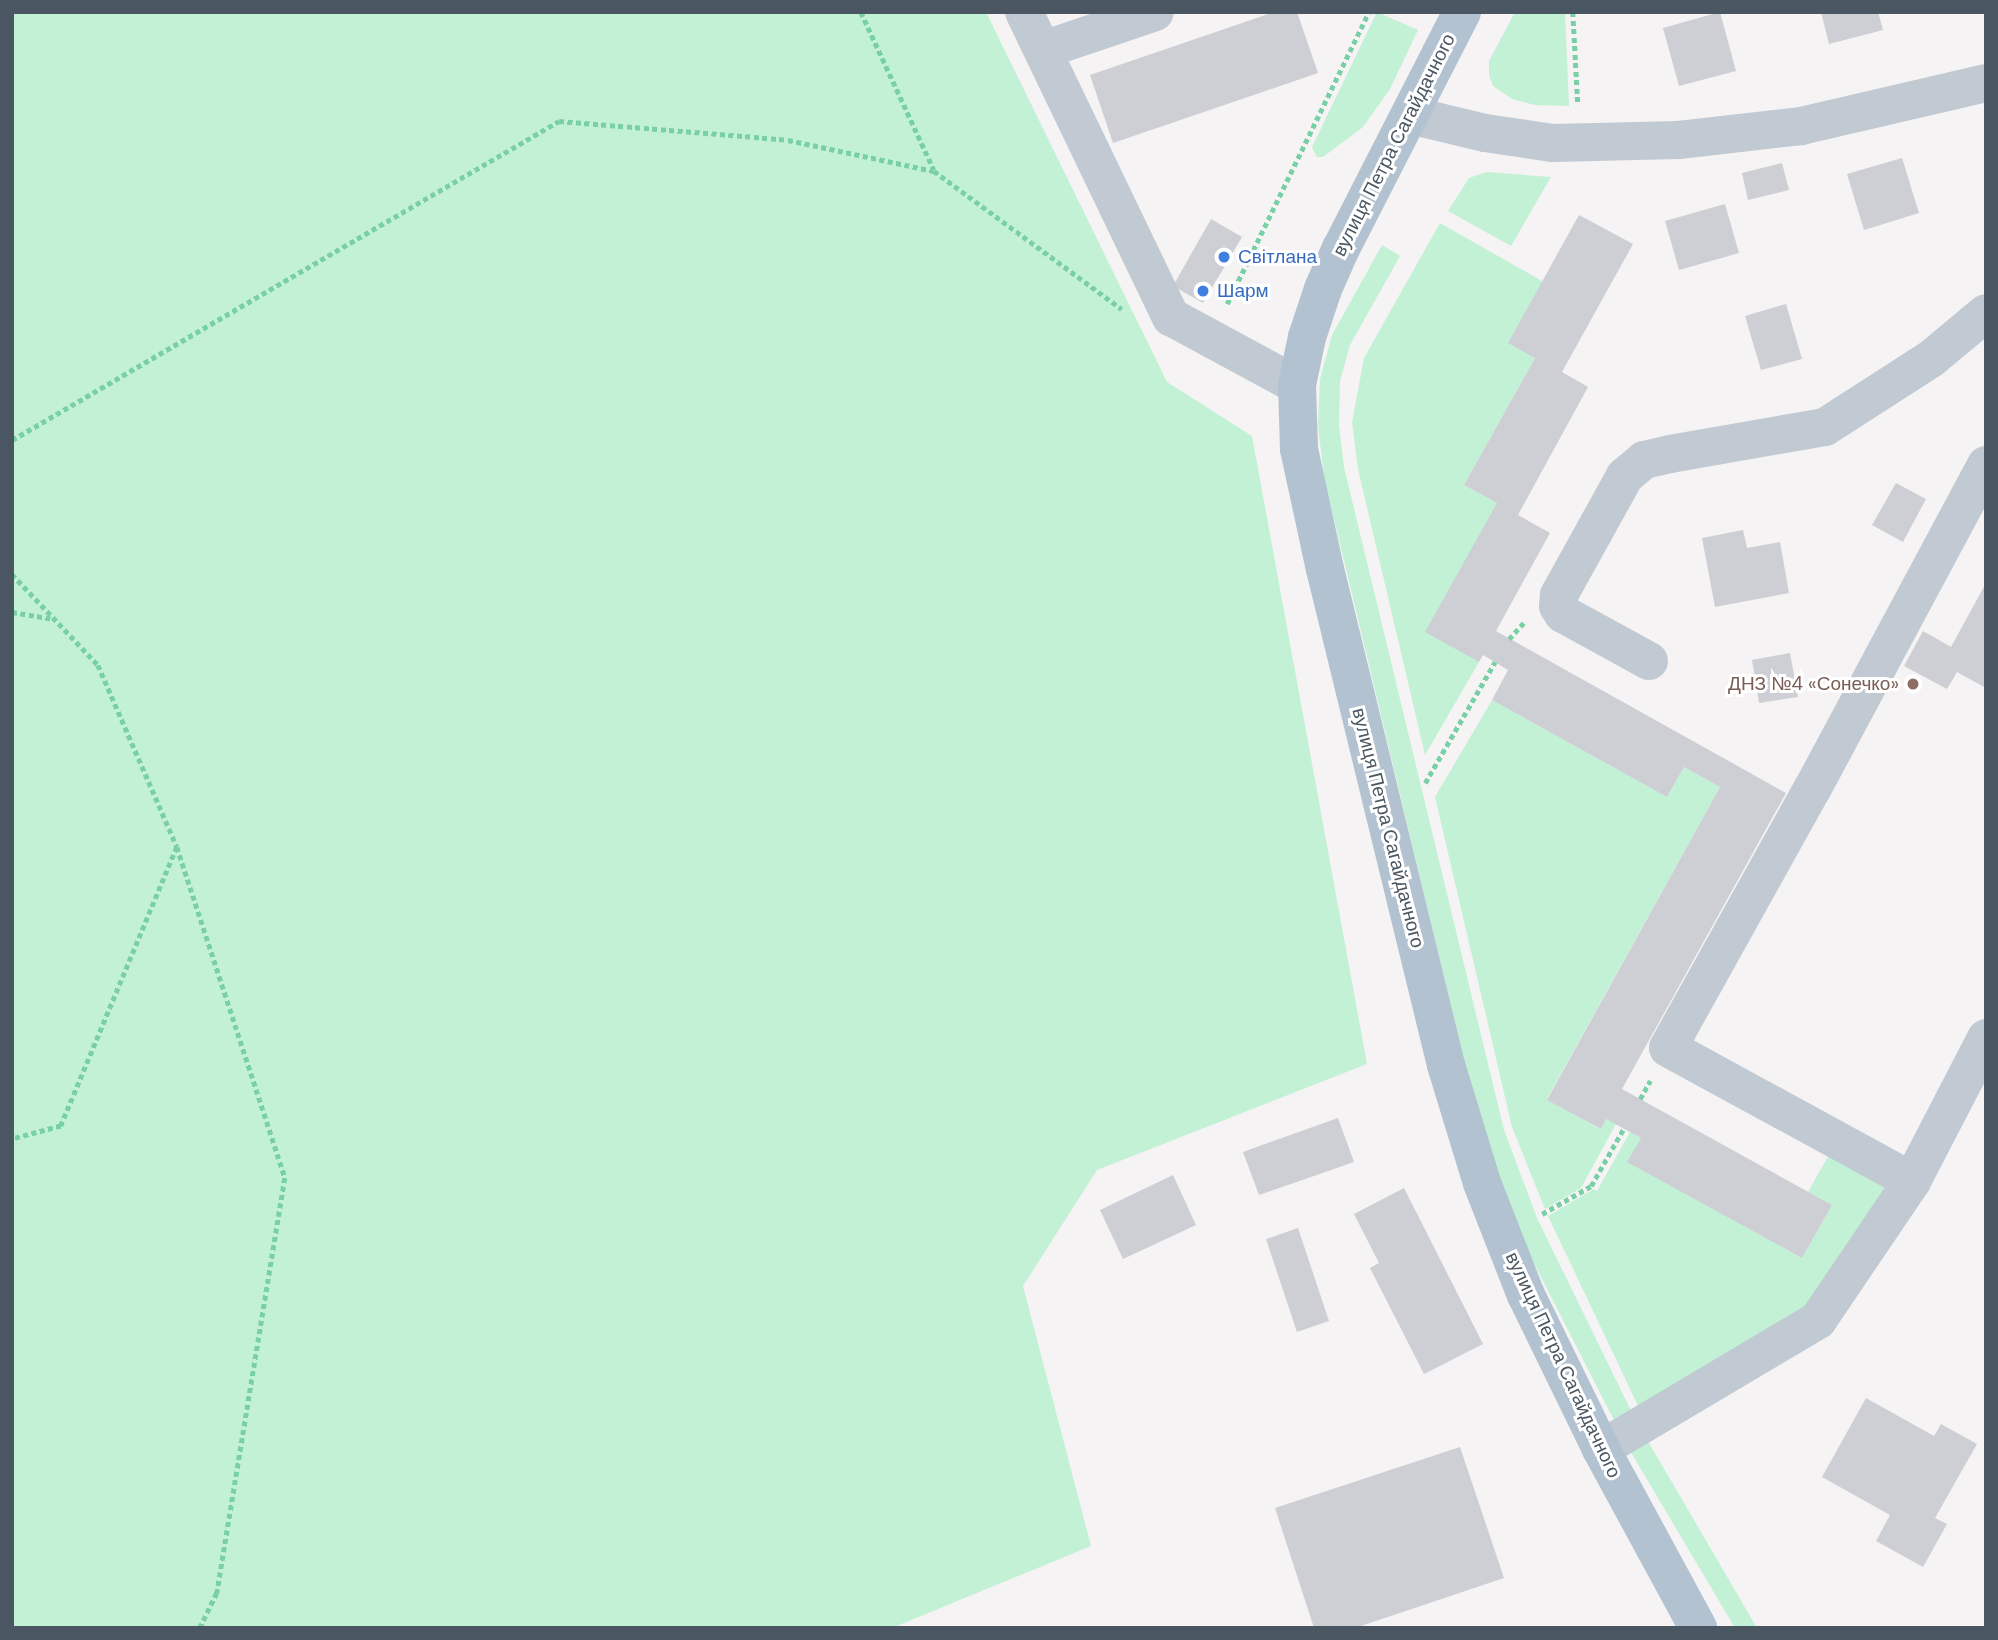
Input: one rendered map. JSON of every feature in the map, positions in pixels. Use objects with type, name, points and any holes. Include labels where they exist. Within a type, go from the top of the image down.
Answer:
[{"type":"main road","name":"вулиця Петра Сагайдачного","points":[[1462,12],[1340,248],[1323,289],[1307,337],[1297,385],[1299,449],[1325,569],[1446,1065],[1482,1183],[1526,1295],[1601,1449],[1698,1628]]},
{"type":"street","points":[[1024,12],[1171,317],[1297,385]]},
{"type":"street","points":[[1043,50],[1155,12]]},
{"type":"street","points":[[1410,115],[1485,133],[1553,143],[1679,140],[1801,126],[1984,90]]},
{"type":"street","points":[[1649,661],[1563,614],[1558,606],[1559,595],[1625,476],[1644,460],[1825,427],[1932,358],[1986,313]]},
{"type":"street","points":[[1912,1181],[1668,1048],[1819,777],[1986,465]]},
{"type":"street","points":[[1601,1449],[1818,1320],[1912,1181],[1986,1038]]},
{"type":"path","points":[[861,12],[934,171]]},
{"type":"path","points":[[1210,338],[1369,12]]},
{"type":"path","points":[[1573,12],[1578,113]]},
{"type":"path","points":[[12,440],[559,121],[788,140],[934,171],[1127,313],[1171,317]]},
{"type":"path","points":[[12,574],[98,665],[177,848],[285,1178],[217,1593],[200,1628]]},
{"type":"path","points":[[12,612],[55,619]]},
{"type":"path","points":[[1425,783],[1495,662]]},
{"type":"path","points":[[12,1139],[61,1126],[177,848]]},
{"type":"path","points":[[1542,1214],[1591,1186],[1624,1128]]},
{"type":"green space","points":[[12,12],[986,12],[1167,382],[1252,436],[1367,1064],[1097,1170],[1023,1286],[1091,1546],[892,1628],[12,1628]]},
{"type":"green space","points":[[1377,12],[1418,30],[1390,89],[1363,127],[1323,157],[1317,157],[1312,147]]},
{"type":"green space","points":[[1515,12],[1565,12],[1569,106],[1535,105],[1512,99],[1493,86],[1489,75],[1489,61]]},
{"type":"green space","points":[[1487,172],[1551,177],[1511,246],[1448,211],[1469,178]]},
{"type":"green space","points":[[1440,223],[1542,281],[1535,358],[1464,485],[1497,503],[1479,662],[1425,755],[1358,469],[1352,422],[1364,358]]},
{"type":"green space","points":[[1382,245],[1400,256],[1350,345],[1340,381],[1339,425],[1344,467],[1504,1130],[1537,1218],[1637,1423],[1619,1430],[1516,1228],[1480,1128],[1324,477],[1318,426],[1320,379],[1332,335]]},
{"type":"green space","points":[[1492,700],[1667,797],[1684,767],[1720,787],[1547,1099],[1600,1129],[1606,1119],[1616,1124],[1581,1188],[1545,1209],[1512,1127],[1435,797]]},
{"type":"green space","points":[[1630,1132],[1641,1138],[1628,1162],[1802,1258],[1832,1205],[1808,1192],[1830,1153],[1895,1188],[1810,1313],[1641,1412],[1548,1216],[1594,1189],[1597,1191]]},
{"type":"green space","points":[[1642,1431],[1757,1628],[1735,1628],[1629,1449]]},
{"type":"building","points":[[1274,12],[1297,12],[1318,73],[1113,143],[1090,75]]},
{"type":"building","points":[[1720,12],[1736,71],[1679,86],[1663,28]]},
{"type":"building","points":[[1821,12],[1878,12],[1883,30],[1829,44]]},
{"type":"building","points":[[1902,158],[1919,213],[1864,230],[1847,174]]},
{"type":"building","points":[[1782,163],[1789,190],[1748,200],[1742,173]]},
{"type":"building","points":[[1725,204],[1739,253],[1679,270],[1665,221]]},
{"type":"building","points":[[1579,215],[1633,244],[1562,372],[1588,387],[1518,515],[1550,533],[1496,631],[1786,793],[1622,1089],[1832,1205],[1802,1258],[1627,1162],[1641,1138],[1606,1119],[1601,1129],[1547,1100],[1720,787],[1684,767],[1667,797],[1492,700],[1508,670],[1483,655],[1479,662],[1425,632],[1497,503],[1464,485],[1535,358],[1508,343]]},
{"type":"building","points":[[1211,219],[1242,237],[1203,303],[1173,286]]},
{"type":"building","points":[[1786,304],[1802,359],[1761,370],[1745,316]]},
{"type":"building","points":[[1896,483],[1926,499],[1903,542],[1872,525]]},
{"type":"building","points":[[1743,530],[1747,548],[1780,542],[1789,593],[1715,607],[1702,538]]},
{"type":"building","points":[[1986,583],[1986,688],[1957,672],[1947,689],[1904,666],[1923,631],[1951,647]]},
{"type":"building","points":[[1790,653],[1798,697],[1759,703],[1752,660]]},
{"type":"building","points":[[1338,1118],[1354,1162],[1259,1195],[1243,1152]]},
{"type":"building","points":[[1173,1175],[1196,1225],[1123,1259],[1100,1210]]},
{"type":"building","points":[[1404,1188],[1483,1344],[1424,1374],[1370,1268],[1379,1263],[1354,1214]]},
{"type":"building","points":[[1298,1228],[1329,1321],[1297,1332],[1266,1239]]},
{"type":"building","points":[[1866,1398],[1934,1436],[1941,1424],[1977,1444],[1935,1518],[1947,1524],[1923,1567],[1876,1541],[1890,1515],[1822,1477]]},
{"type":"building","points":[[1460,1447],[1504,1578],[1355,1628],[1314,1628],[1275,1508]]},
{"type":"place","name":"Світлана","points":[[1224,257]]},
{"type":"place","name":"Шарм","points":[[1203,291]]},
{"type":"place","name":"ДНЗ №4 «Сонечко»","points":[[1913,684]]}]
